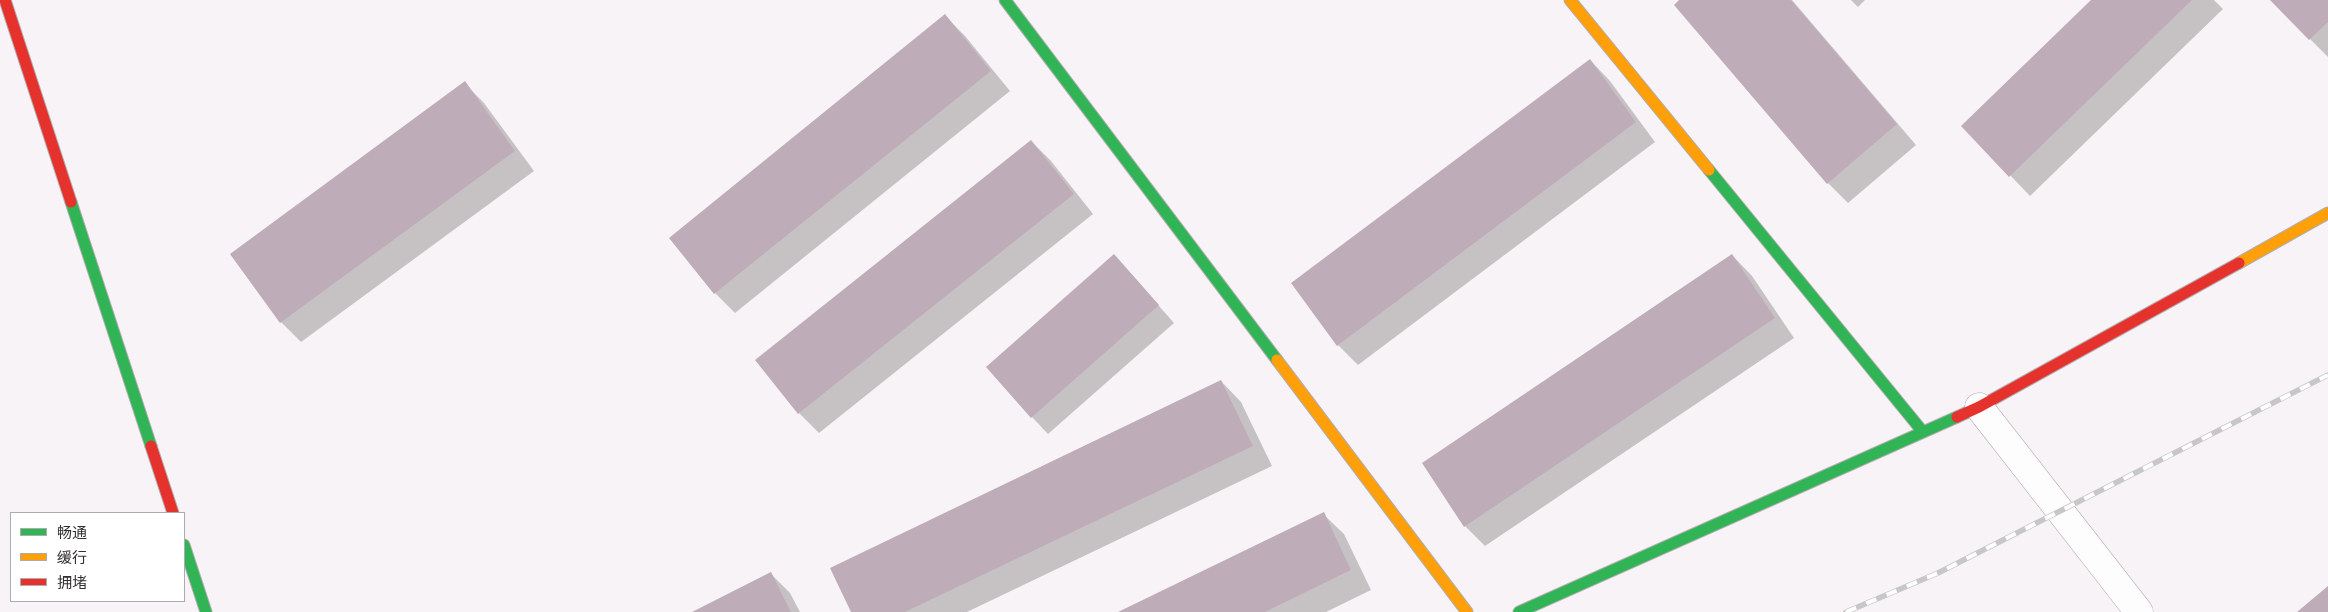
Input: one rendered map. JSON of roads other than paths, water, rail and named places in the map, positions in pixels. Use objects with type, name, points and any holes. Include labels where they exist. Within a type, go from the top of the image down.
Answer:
[{"type":"main road","points":[[5,0],[174,512]]},
{"type":"main road","points":[[1005,0],[1467,612]]},
{"type":"main road","points":[[1570,0],[1923,432]]},
{"type":"main road","points":[[1519,612],[1979,407],[2328,213]]},
{"type":"main road","points":[[185,548],[206,612]]},
{"type":"street","points":[[1979,407],[2139,612]]},
{"type":"railway","points":[[1846,612],[1938,573],[2328,375]]}]
